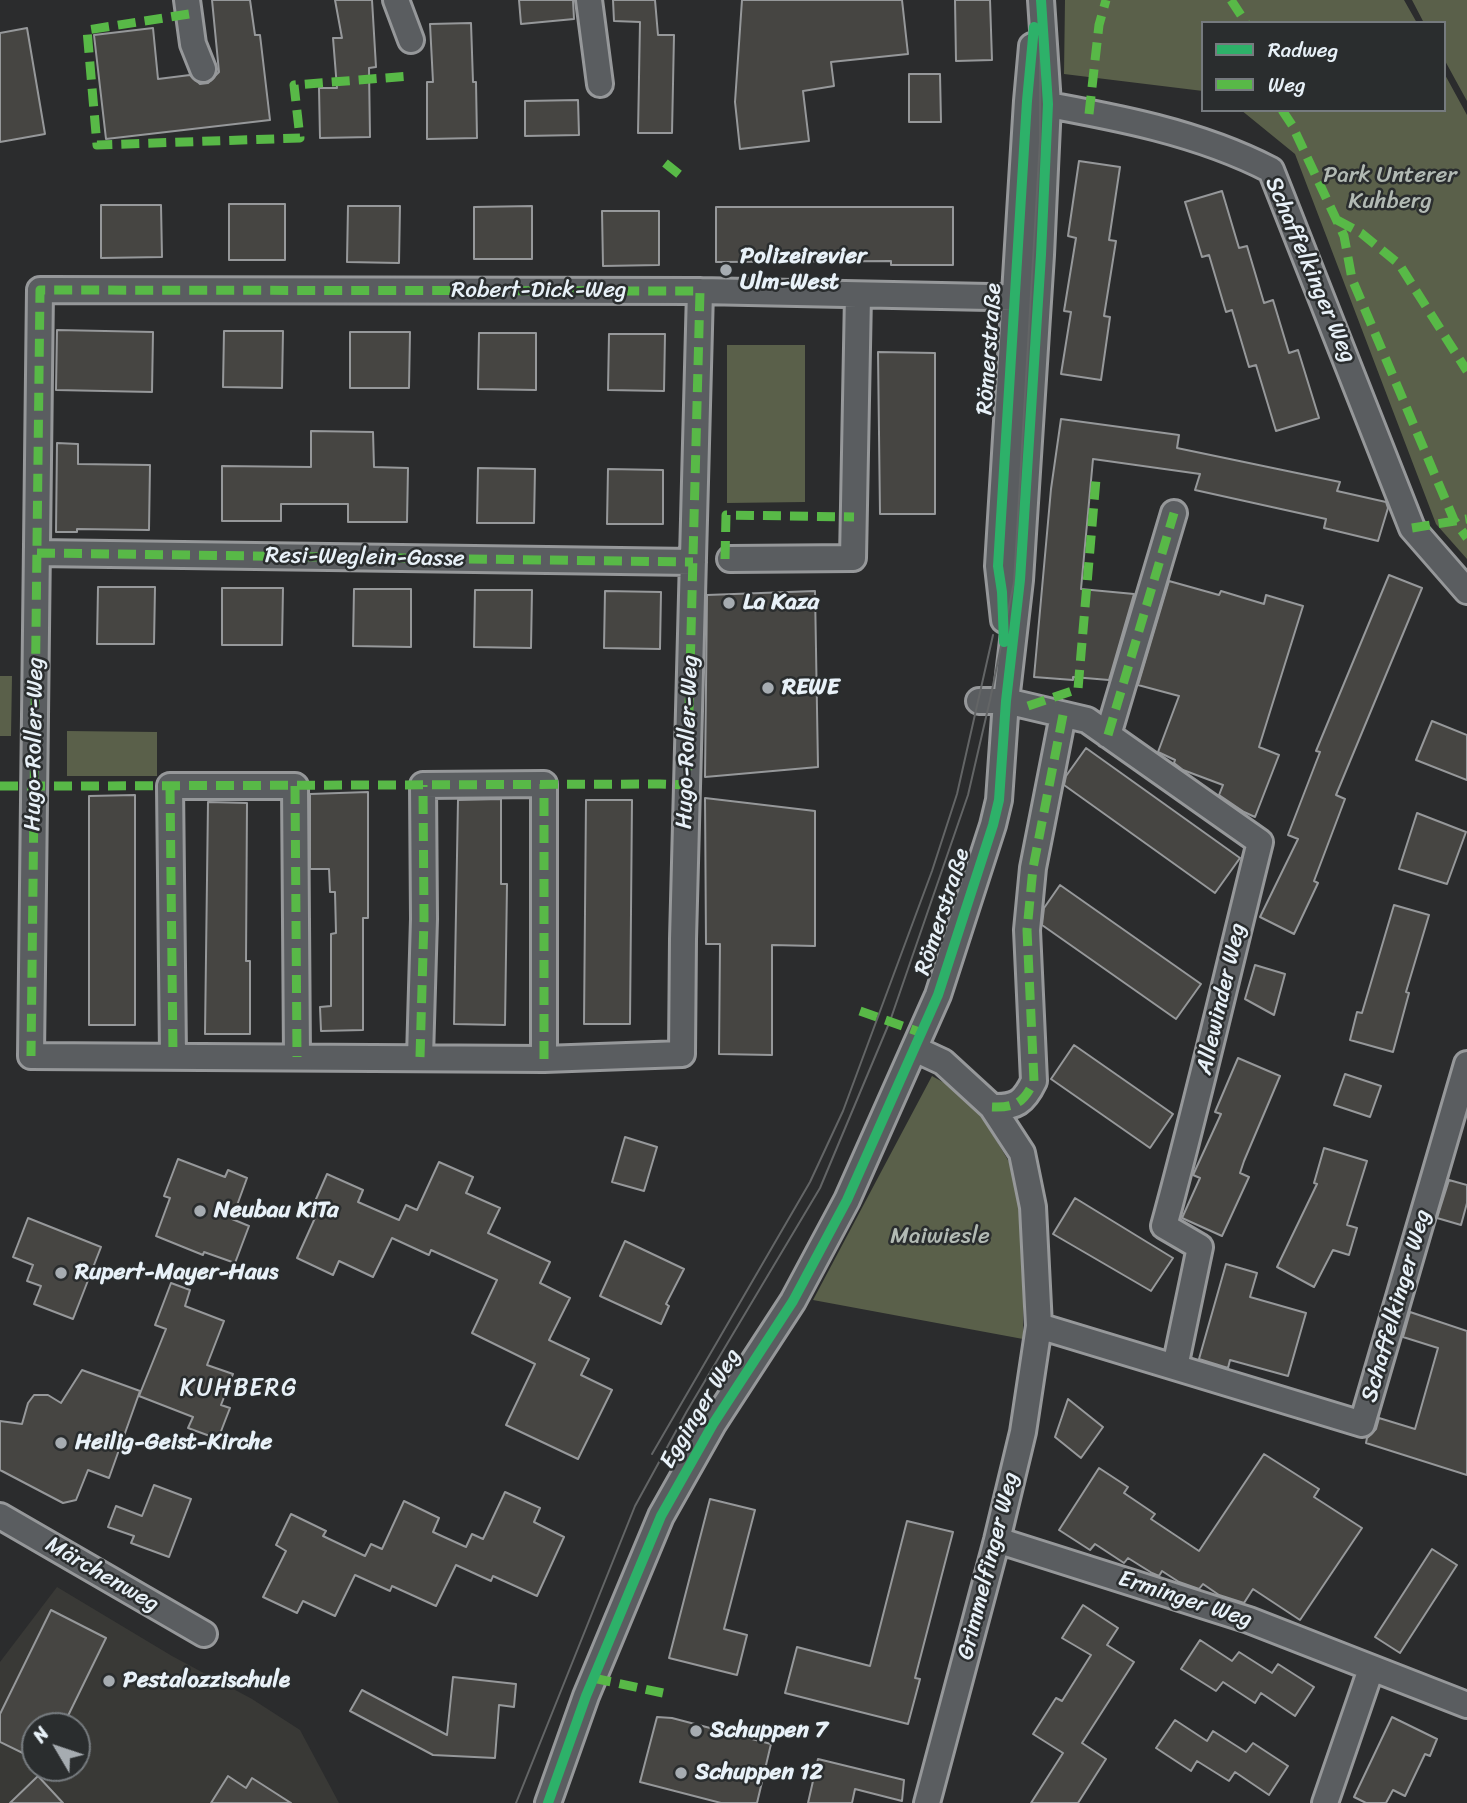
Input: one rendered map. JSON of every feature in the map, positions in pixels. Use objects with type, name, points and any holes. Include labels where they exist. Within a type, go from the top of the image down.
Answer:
[{"type":"street","points":[[187,0],[193,44],[203,69]]},
{"type":"street","points":[[396,0],[411,40]]},
{"type":"street","points":[[589,0],[600,84]]},
{"type":"street","name":"Römerstraße","points":[[1035,0],[1037,103]]},
{"type":"street","name":"Römerstraße","points":[[915,1049],[938,995],[999,800],[1006,701],[1020,580],[1026,298],[1041,0]]},
{"type":"street","name":"Schaffelkinger Weg","points":[[1037,103],[1158,128],[1236,152],[1271,170],[1412,528],[1467,591]]},
{"type":"street","name":"Robert-Dick-Weg","points":[[40,290],[700,291],[1026,298]]},
{"type":"street","name":"Hugo-Roller-Weg","points":[[40,290],[31,1056],[544,1059],[682,1054],[700,291]]},
{"type":"street","points":[[730,559],[853,558],[858,295]]},
{"type":"street","name":"Römerstraße","points":[[1006,701],[1002,592],[998,566],[1026,298]]},
{"type":"street","points":[[1108,735],[1174,513]]},
{"type":"street","name":"Resi-Weglein-Gasse","points":[[37,553],[692,562]]},
{"type":"street","points":[[979,701],[1006,701]]},
{"type":"street","name":"Allewinder Weg","points":[[1006,701],[1087,720],[1261,842],[1195,1112],[1164,1226],[1200,1247],[1175,1367]]},
{"type":"street","points":[[992,1107],[1007,1108],[1026,1097],[1034,1081],[1027,930],[1032,868],[1063,715]]},
{"type":"street","points":[[420,1058],[424,785],[544,784],[544,1059]]},
{"type":"street","points":[[173,1055],[170,786],[295,786],[297,1057]]},
{"type":"street","points":[[915,1049],[943,1062],[992,1107],[1022,1153],[1033,1207],[1039,1326]]},
{"type":"street","name":"Egginger Weg","points":[[548,1803],[586,1696],[661,1516],[713,1424],[799,1290],[847,1200],[915,1049]]},
{"type":"street","name":"Schaffelkinger Weg","points":[[1039,1326],[1362,1424],[1467,1065]]},
{"type":"street","name":"Grimmelfinger Weg","points":[[927,1803],[1023,1432],[1039,1326]]},
{"type":"street","name":"Märchenweg","points":[[0,1516],[204,1634]]},
{"type":"street","name":"Erminger Weg","points":[[997,1540],[1249,1620],[1467,1705]]},
{"type":"street","points":[[1325,1803],[1370,1669]]},
{"type":"shaded area","name":"Pestalozzischule","points":[[57,1587],[172,1656],[252,1699],[300,1730],[339,1803],[0,1803],[0,1662]]},
{"type":"green space","points":[[1065,0],[1404,0],[1416,21],[1201,21],[1201,91],[1064,74]]},
{"type":"green space","points":[[1412,0],[1467,0],[1467,101],[1446,63],[1446,21],[1423,21]]},
{"type":"green space","name":"Park Unterer Kuhberg","points":[[1446,77],[1467,115],[1467,559],[1436,524],[1295,154],[1243,112],[1446,112]]},
{"type":"green space","points":[[727,345],[805,345],[805,502],[727,503]]},
{"type":"green space","points":[[0,676],[12,676],[11,736],[0,736]]},
{"type":"green space","points":[[67,731],[157,732],[157,776],[67,776]]},
{"type":"green space","name":"Maiwiesle","points":[[932,1076],[957,1090],[981,1115],[1011,1165],[1024,1221],[1023,1339],[813,1300]]},
{"type":"building","points":[[212,0],[250,0],[255,35],[260,35],[270,120],[106,139],[94,35],[153,28],[158,79],[190,75],[200,84],[208,83],[219,72]]},
{"type":"building","points":[[335,0],[372,0],[376,67],[369,68],[370,137],[320,138],[319,88],[337,88],[333,38],[342,38]]},
{"type":"building","points":[[519,0],[573,0],[574,19],[521,24]]},
{"type":"building","points":[[613,0],[655,0],[658,35],[674,35],[672,133],[638,133],[640,22],[614,21]]},
{"type":"building","points":[[742,0],[902,0],[908,54],[831,62],[834,86],[803,91],[809,141],[740,149],[735,102]]},
{"type":"building","points":[[955,0],[990,0],[992,60],[956,61]]},
{"type":"building","points":[[471,23],[477,138],[427,139],[427,82],[433,82],[430,24]]},
{"type":"building","points":[[27,28],[45,134],[0,142],[0,33]]},
{"type":"building","points":[[909,74],[940,74],[941,122],[909,122]]},
{"type":"building","points":[[578,100],[579,135],[525,136],[525,101]]},
{"type":"building","points":[[1079,161],[1120,167],[1109,240],[1116,241],[1104,316],[1110,317],[1101,380],[1061,374],[1071,312],[1064,311],[1076,238],[1068,236]]},
{"type":"building","points":[[1222,191],[1239,248],[1247,246],[1264,303],[1273,300],[1289,353],[1298,350],[1319,418],[1276,431],[1256,365],[1249,367],[1232,310],[1226,312],[1209,255],[1202,257],[1185,202]]},
{"type":"building","points":[[229,204],[285,204],[285,260],[229,260]]},
{"type":"building","points":[[101,205],[161,205],[162,257],[101,258]]},
{"type":"building","points":[[348,206],[400,206],[399,263],[347,262]]},
{"type":"building","points":[[532,206],[532,259],[474,259],[474,207]]},
{"type":"building","points":[[716,207],[953,207],[953,265],[891,265],[891,261],[716,262]]},
{"type":"building","points":[[602,211],[659,211],[659,265],[603,266]]},
{"type":"building","points":[[57,330],[153,332],[152,392],[56,390]]},
{"type":"building","points":[[224,331],[283,331],[282,388],[223,387]]},
{"type":"building","points":[[350,332],[410,332],[409,388],[350,388]]},
{"type":"building","points":[[479,333],[536,333],[536,390],[478,389]]},
{"type":"building","points":[[609,334],[665,334],[664,391],[608,390]]},
{"type":"building","points":[[878,352],[935,353],[935,514],[880,514]]},
{"type":"building","points":[[1061,419],[1179,435],[1177,448],[1340,482],[1337,491],[1386,502],[1388,508],[1378,541],[1324,528],[1326,519],[1195,490],[1200,474],[1093,459],[1081,589],[1134,594],[1109,680],[1034,677],[1051,489]]},
{"type":"building","points":[[311,431],[373,432],[374,467],[408,468],[407,522],[348,522],[348,504],[281,504],[281,521],[222,521],[222,466],[311,467]]},
{"type":"building","points":[[57,443],[78,444],[78,464],[150,465],[149,530],[77,529],[77,532],[56,532]]},
{"type":"building","points":[[478,468],[535,469],[534,523],[477,523]]},
{"type":"building","points":[[608,469],[663,470],[663,524],[607,524]]},
{"type":"building","points":[[1389,575],[1422,588],[1336,795],[1345,799],[1314,881],[1318,883],[1294,934],[1260,917],[1298,839],[1288,835],[1320,752],[1316,751]]},
{"type":"building","points":[[1169,581],[1219,595],[1221,591],[1264,604],[1266,595],[1303,606],[1259,747],[1279,755],[1255,817],[1219,795],[1223,785],[1183,770],[1174,763],[1175,760],[1158,752],[1179,696],[1138,685]]},
{"type":"building","points":[[98,587],[155,587],[154,644],[97,644]]},
{"type":"building","points":[[222,588],[283,588],[282,645],[222,645]]},
{"type":"building","points":[[354,589],[411,589],[411,647],[353,646]]},
{"type":"building","points":[[475,590],[532,590],[531,648],[474,647]]},
{"type":"building","points":[[605,591],[661,592],[660,649],[604,648]]},
{"type":"building","points":[[815,591],[818,767],[705,777],[707,595]]},
{"type":"building","points":[[1432,721],[1467,735],[1467,780],[1416,760]]},
{"type":"building","points":[[1086,748],[1240,858],[1215,893],[1064,785],[1066,776]]},
{"type":"building","points":[[368,792],[368,918],[363,918],[363,1030],[321,1031],[320,1007],[331,1006],[331,934],[336,933],[335,892],[330,892],[329,869],[310,869],[310,794]]},
{"type":"building","points":[[135,795],[135,1025],[89,1025],[89,796]]},
{"type":"building","points":[[705,798],[815,811],[815,946],[772,945],[772,1055],[719,1054],[720,944],[706,944]]},
{"type":"building","points":[[501,799],[501,884],[507,884],[505,1025],[454,1024],[458,800]]},
{"type":"building","points":[[586,800],[632,800],[630,1024],[584,1024]]},
{"type":"building","points":[[208,802],[247,803],[246,961],[250,961],[250,1034],[205,1034]]},
{"type":"building","points":[[1417,813],[1466,832],[1447,884],[1399,869]]},
{"type":"building","points":[[1060,885],[1201,984],[1176,1019],[1042,925],[1044,908]]},
{"type":"building","points":[[1394,905],[1429,915],[1406,992],[1409,993],[1393,1052],[1350,1040],[1357,1012],[1362,1013]]},
{"type":"building","points":[[1255,965],[1285,974],[1274,1015],[1245,999]]},
{"type":"building","points":[[1074,1045],[1173,1114],[1150,1148],[1051,1079]]},
{"type":"building","points":[[1238,1058],[1280,1076],[1240,1173],[1249,1177],[1222,1236],[1182,1218],[1200,1178],[1193,1175],[1221,1114],[1215,1112]]},
{"type":"building","points":[[1345,1074],[1381,1086],[1370,1117],[1334,1105]]},
{"type":"building","points":[[625,1137],[657,1147],[644,1191],[612,1182]]},
{"type":"building","points":[[1324,1148],[1367,1161],[1347,1225],[1357,1228],[1349,1255],[1333,1250],[1314,1287],[1277,1267],[1317,1184],[1314,1183]]},
{"type":"building","name":"Neubau KiTa","points":[[178,1159],[225,1177],[228,1170],[247,1178],[232,1219],[249,1226],[235,1263],[204,1252],[203,1255],[156,1236],[170,1198],[164,1196]]},
{"type":"building","points":[[439,1162],[473,1177],[466,1193],[500,1208],[488,1233],[550,1262],[540,1283],[570,1298],[549,1340],[589,1359],[581,1375],[612,1390],[578,1459],[506,1425],[535,1364],[472,1333],[497,1280],[431,1250],[429,1255],[392,1238],[373,1277],[339,1261],[333,1275],[297,1258],[319,1209],[313,1206],[327,1174],[363,1190],[358,1202],[399,1220],[406,1205],[417,1210]]},
{"type":"building","points":[[1449,1180],[1467,1185],[1467,1203],[1461,1225],[1437,1218]]},
{"type":"building","points":[[1075,1198],[1173,1258],[1151,1291],[1053,1234]]},
{"type":"building","name":"Rupert-Mayer-Haus","points":[[28,1218],[101,1247],[73,1319],[34,1304],[41,1286],[27,1281],[33,1265],[13,1257]]},
{"type":"building","points":[[625,1241],[684,1269],[666,1304],[669,1306],[661,1324],[600,1296]]},
{"type":"building","points":[[1226,1264],[1257,1273],[1250,1297],[1306,1313],[1288,1376],[1230,1360],[1228,1368],[1199,1359]]},
{"type":"building","points":[[171,1283],[190,1290],[185,1306],[224,1321],[207,1365],[233,1374],[221,1405],[230,1408],[218,1439],[188,1428],[193,1417],[139,1396],[166,1329],[155,1325]]},
{"type":"building","points":[[1410,1312],[1467,1331],[1467,1475],[1366,1443],[1376,1429],[1379,1418],[1415,1429],[1438,1348],[1403,1337]]},
{"type":"building","name":"Heilig-Geist-Kirche","points":[[82,1370],[140,1391],[109,1478],[88,1470],[76,1500],[63,1503],[0,1470],[0,1421],[22,1424],[28,1403],[34,1395],[48,1395],[61,1403]]},
{"type":"building","points":[[1068,1399],[1103,1427],[1081,1458],[1055,1437]]},
{"type":"building","points":[[1264,1454],[1319,1489],[1314,1497],[1362,1528],[1300,1620],[1253,1589],[1244,1603],[1219,1595],[1203,1584],[1199,1589],[1179,1582],[1162,1571],[1159,1576],[1128,1558],[1124,1563],[1095,1544],[1090,1550],[1059,1530],[1099,1468],[1128,1487],[1124,1493],[1155,1514],[1151,1519],[1199,1551]]},
{"type":"building","points":[[154,1485],[191,1499],[169,1557],[131,1543],[134,1536],[108,1527],[116,1506],[142,1516]]},
{"type":"building","points":[[505,1492],[540,1508],[534,1522],[564,1537],[537,1596],[493,1576],[491,1581],[456,1565],[436,1606],[392,1586],[390,1591],[355,1575],[335,1616],[303,1601],[297,1613],[263,1597],[286,1551],[276,1545],[291,1514],[326,1531],[323,1536],[365,1556],[371,1544],[382,1549],[404,1501],[439,1518],[433,1532],[466,1547],[472,1534],[483,1539]]},
{"type":"building","points":[[710,1499],[755,1510],[724,1629],[747,1635],[737,1675],[669,1658]]},
{"type":"building","points":[[907,1521],[953,1532],[915,1678],[920,1679],[908,1724],[785,1693],[797,1647],[870,1666]]},
{"type":"building","points":[[1432,1549],[1457,1565],[1400,1653],[1375,1637]]},
{"type":"building","points":[[1083,1605],[1118,1628],[1107,1645],[1134,1662],[1082,1743],[1106,1759],[1078,1803],[1031,1803],[1063,1753],[1033,1734],[1056,1698],[1062,1701],[1091,1655],[1062,1638]]},
{"type":"building","points":[[51,1610],[106,1638],[70,1712],[21,1712],[21,1752],[0,1742],[0,1714]]},
{"type":"building","points":[[1200,1640],[1232,1661],[1239,1652],[1272,1673],[1278,1664],[1314,1687],[1295,1716],[1261,1693],[1255,1703],[1223,1682],[1216,1691],[1181,1669]]},
{"type":"building","points":[[453,1677],[516,1684],[514,1707],[499,1705],[495,1758],[433,1755],[350,1711],[362,1690],[447,1735]]},
{"type":"building","points":[[657,1717],[672,1718],[771,1744],[757,1803],[721,1803],[640,1782]]},
{"type":"building","points":[[1392,1717],[1437,1739],[1430,1756],[1425,1754],[1405,1796],[1393,1790],[1386,1803],[1366,1803],[1354,1797]]},
{"type":"building","points":[[1175,1720],[1207,1741],[1213,1731],[1246,1752],[1253,1743],[1288,1766],[1269,1795],[1235,1772],[1229,1781],[1197,1761],[1191,1771],[1156,1748]]},
{"type":"building","points":[[818,1759],[904,1780],[902,1801],[855,1789],[852,1803],[808,1803]]},
{"type":"building","points":[[228,1776],[246,1788],[252,1778],[291,1803],[211,1803]]},
{"type":"building","points":[[32,1782],[44,1782],[63,1803],[10,1803]]},
{"type":"tram line","points":[[516,1803],[635,1506],[687,1411],[820,1188],[890,1021],[968,795],[1014,582],[1040,140],[1040,0]]},
{"type":"tram line","points":[[652,1454],[810,1182],[843,1111],[932,871],[957,794],[993,635]]},
{"type":"marked path","points":[[1089,114],[1099,25],[1106,0]]},
{"type":"marked path","points":[[1231,0],[1245,21]]},
{"type":"marked path","points":[[189,14],[87,30],[97,145],[300,138],[294,85],[410,76]]},
{"type":"marked path","points":[[1283,112],[1344,236],[1352,279],[1454,520],[1467,538]]},
{"type":"marked path","points":[[665,163],[685,179]]},
{"type":"marked path","points":[[1337,220],[1361,233],[1399,264],[1467,371]]},
{"type":"marked path","points":[[0,786],[80,786],[660,784],[687,785],[700,291],[40,290],[31,1056]]},
{"type":"marked path","points":[[1028,706],[1078,689],[1096,479]]},
{"type":"marked path","points":[[1108,735],[1174,513]]},
{"type":"marked path","points":[[725,559],[726,515],[854,517]]},
{"type":"marked path","points":[[1412,528],[1467,519]]},
{"type":"marked path","points":[[37,553],[693,562]]},
{"type":"marked path","points":[[992,1107],[1013,1105],[1023,1099],[1034,1081],[1027,930],[1033,868],[1063,715]]},
{"type":"marked path","points":[[544,784],[544,1059]]},
{"type":"marked path","points":[[420,1057],[424,919],[423,785]]},
{"type":"marked path","points":[[170,786],[173,1055]]},
{"type":"marked path","points":[[295,786],[297,1057]]},
{"type":"marked path","points":[[860,1011],[922,1033]]},
{"type":"marked path","points":[[593,1678],[663,1693]]},
{"type":"cycle path","points":[[548,1803],[586,1696],[661,1516],[713,1424],[793,1301],[847,1200],[938,995],[993,825],[999,800],[1006,701],[1020,580],[1041,255],[1048,104],[1041,0]]},
{"type":"cycle path","points":[[1004,642],[998,566],[1034,27]]},
{"type":"place","name":"Polizeirevier Ulm-West","points":[[726,270]]},
{"type":"place","name":"La Kaza","points":[[729,603]]},
{"type":"place","name":"REWE","points":[[768,688]]},
{"type":"place","name":"Neubau KiTa","points":[[200,1211]]},
{"type":"place","name":"Rupert-Mayer-Haus","points":[[61,1273]]},
{"type":"place","name":"Heilig-Geist-Kirche","points":[[61,1443]]},
{"type":"place","name":"Pestalozzischule","points":[[109,1681]]},
{"type":"place","name":"Schuppen 7","points":[[696,1731]]},
{"type":"place","name":"Schuppen 12","points":[[681,1773]]},
{"type":"district","name":"KUHBERG","points":[[239,1389]]}]
